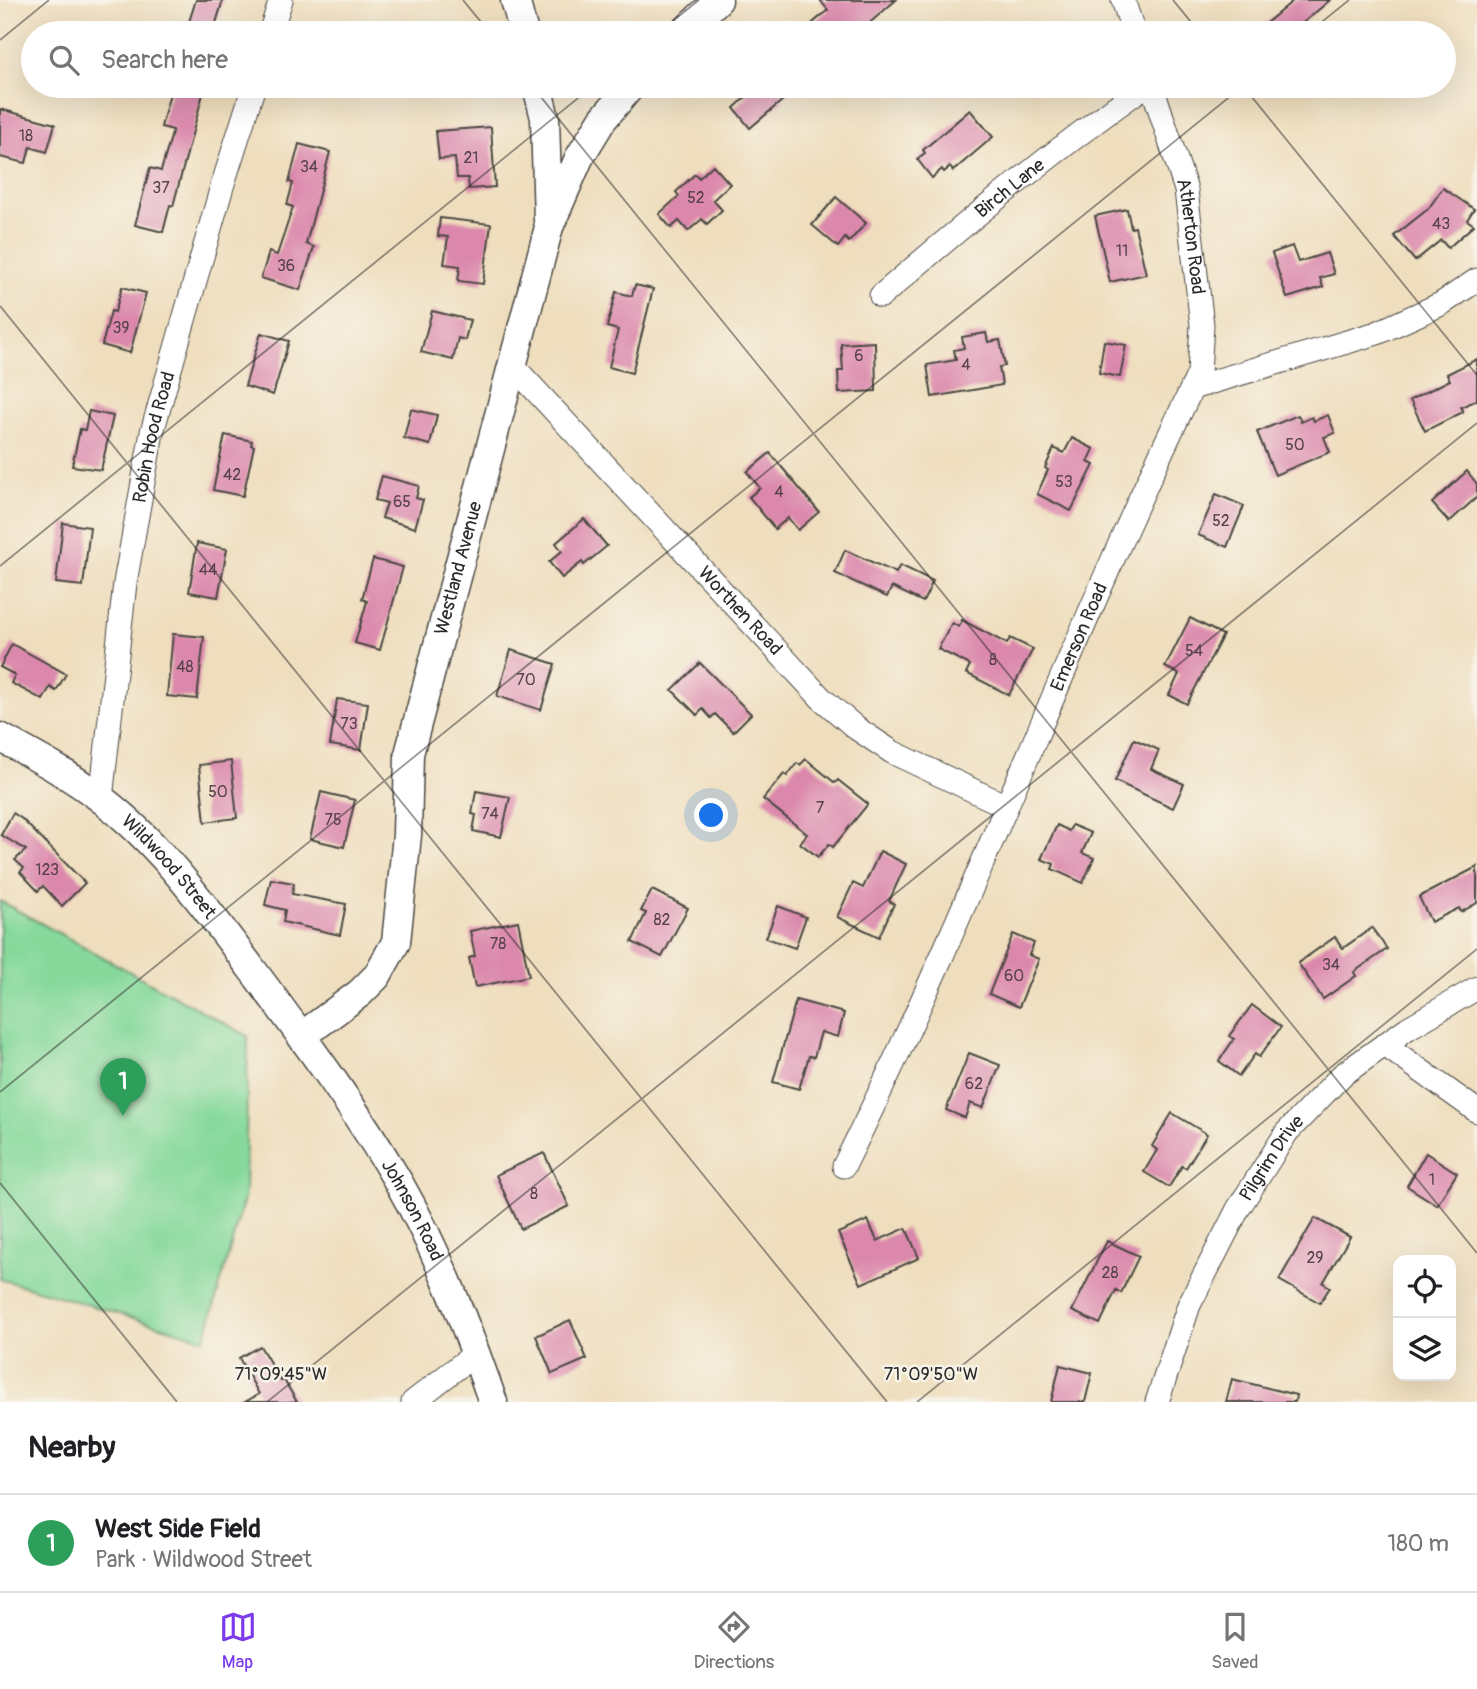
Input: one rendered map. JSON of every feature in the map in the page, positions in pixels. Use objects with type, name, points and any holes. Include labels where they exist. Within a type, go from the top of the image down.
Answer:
[{"type":"street","points":[[274,21],[281,0]]},
{"type":"street","points":[[515,0],[521,21]]},
{"type":"street","points":[[696,21],[718,0]]},
{"type":"street","points":[[1123,0],[1130,21]]},
{"type":"street","name":"Robin Hood Road","points":[[101,799],[125,583],[152,432],[250,98]]},
{"type":"street","points":[[540,98],[545,118],[548,227]]},
{"type":"street","name":"Westland Avenue","points":[[302,1036],[335,1013],[377,976],[396,942],[407,835],[409,754],[548,227],[579,158],[603,119],[621,98]]},
{"type":"street","name":"Birch Lane","points":[[881,296],[965,222],[1016,185],[1074,136],[1128,98]]},
{"type":"street","name":"Atherton Road","points":[[1156,98],[1186,190],[1202,325],[1199,373],[1192,388]]},
{"type":"street","points":[[1192,388],[1377,333],[1441,304],[1477,280]]},
{"type":"street","name":"Worthen Road","points":[[513,366],[821,698],[856,728],[892,752],[1006,806]]},
{"type":"street","name":"Emerson Road","points":[[844,1166],[931,978],[1150,474],[1192,388]]},
{"type":"street","name":"Wildwood Street","points":[[0,737],[55,767],[101,799],[167,861],[302,1036]]},
{"type":"street","name":"Pilgrim Drive","points":[[1157,1402],[1189,1305],[1238,1209],[1287,1132],[1327,1088],[1424,1018],[1477,988]]},
{"type":"street","name":"Johnson Road","points":[[302,1036],[328,1071],[399,1184],[440,1266],[494,1402]]},
{"type":"street","points":[[1385,1045],[1477,1111]]},
{"type":"street","points":[[413,1402],[476,1353]]},
{"type":"green space","points":[[0,901],[248,1036],[245,1195],[205,1339],[0,1279]]},
{"type":"building","points":[[196,0],[223,0],[217,21],[189,21]]},
{"type":"building","points":[[820,0],[896,0],[872,21],[815,21],[828,10]]},
{"type":"building","points":[[1294,0],[1330,0],[1305,21],[1269,21]]},
{"type":"building","points":[[169,98],[202,98],[173,206],[170,205],[163,232],[135,225],[150,168],[161,171],[173,130],[161,127]]},
{"type":"building","points":[[745,98],[783,100],[750,128],[734,108]]},
{"type":"building","points":[[0,109],[55,124],[47,152],[30,147],[26,163],[0,157]]},
{"type":"building","points":[[970,110],[993,137],[953,171],[950,167],[944,172],[942,169],[932,178],[917,159],[925,153],[923,150]]},
{"type":"building","points":[[491,127],[495,187],[469,189],[468,178],[457,178],[455,158],[439,159],[436,131]]},
{"type":"building","points":[[299,144],[330,152],[306,244],[314,247],[300,290],[261,278],[269,252],[277,255],[293,207],[287,205],[293,183],[289,182]]},
{"type":"building","points":[[713,165],[730,184],[713,200],[722,210],[707,224],[702,219],[688,231],[679,221],[671,228],[659,214],[679,196],[676,192],[695,174],[699,178]]},
{"type":"building","points":[[1443,188],[1474,209],[1467,220],[1474,225],[1448,248],[1441,240],[1415,261],[1394,236],[1428,209]]},
{"type":"building","points":[[836,197],[866,223],[849,242],[845,238],[838,247],[812,225]]},
{"type":"building","points":[[1127,209],[1131,228],[1135,227],[1146,274],[1110,282],[1095,216]]},
{"type":"building","points":[[440,218],[491,224],[483,284],[458,281],[460,266],[444,264],[448,237],[438,236]]},
{"type":"building","points":[[1292,246],[1298,262],[1327,253],[1334,274],[1320,278],[1323,287],[1287,298],[1272,253]]},
{"type":"building","points":[[635,285],[653,289],[632,373],[609,367],[618,330],[607,327],[616,292],[632,296]]},
{"type":"building","points":[[122,287],[146,293],[130,353],[102,345],[111,311],[115,312]]},
{"type":"building","points":[[432,311],[470,320],[465,340],[458,338],[453,360],[421,352]]},
{"type":"building","points":[[261,333],[289,341],[273,395],[245,386]]},
{"type":"building","points":[[986,333],[988,342],[1000,340],[1005,366],[999,367],[1002,385],[932,397],[927,365],[956,360],[954,350],[964,348],[962,337]]},
{"type":"building","points":[[1104,341],[1126,345],[1120,377],[1099,373]]},
{"type":"building","points":[[875,342],[876,391],[839,393],[838,371],[843,371],[841,344]]},
{"type":"building","points":[[1477,359],[1477,400],[1461,407],[1463,412],[1425,431],[1410,400],[1450,380],[1447,374]]},
{"type":"building","points":[[411,409],[437,415],[430,445],[404,438]]},
{"type":"building","points":[[89,411],[113,416],[101,470],[72,466],[80,429],[85,430]]},
{"type":"building","points":[[1298,415],[1301,422],[1312,417],[1314,421],[1328,415],[1335,433],[1324,437],[1330,452],[1275,475],[1257,432]]},
{"type":"building","points":[[225,435],[252,441],[251,445],[254,446],[243,496],[213,490]]},
{"type":"building","points":[[1072,438],[1094,449],[1088,462],[1094,465],[1071,511],[1037,494],[1054,448],[1064,453]]},
{"type":"building","points":[[770,453],[819,512],[798,530],[788,518],[775,529],[749,497],[760,488],[747,472]]},
{"type":"building","points":[[1467,471],[1477,484],[1477,497],[1449,522],[1432,503]]},
{"type":"building","points":[[382,476],[419,486],[416,498],[423,500],[415,528],[382,518],[387,503],[375,500]]},
{"type":"building","points":[[1216,494],[1244,506],[1227,547],[1198,535]]},
{"type":"building","points":[[584,519],[607,546],[584,565],[582,562],[562,578],[549,562],[562,551],[556,543]]},
{"type":"building","points":[[63,523],[90,527],[83,586],[56,583]]},
{"type":"building","points":[[197,543],[227,549],[218,597],[189,592]]},
{"type":"building","points":[[845,550],[896,573],[900,565],[933,581],[923,602],[892,587],[887,597],[835,573]]},
{"type":"building","points":[[373,559],[403,567],[380,650],[355,643],[367,601],[362,599]]},
{"type":"building","points":[[1190,618],[1223,635],[1187,704],[1169,695],[1179,674],[1165,667]]},
{"type":"building","points":[[962,620],[1007,644],[1010,638],[1033,649],[1009,695],[966,673],[970,665],[938,649],[952,623],[959,627]]},
{"type":"building","points":[[173,634],[204,637],[197,699],[167,696]]},
{"type":"building","points":[[12,644],[66,674],[56,691],[50,687],[43,700],[11,683],[15,675],[0,667]]},
{"type":"building","points":[[511,650],[555,664],[541,710],[497,696]]},
{"type":"building","points":[[700,663],[751,714],[733,732],[715,714],[711,718],[703,709],[697,715],[672,690]]},
{"type":"building","points":[[337,699],[368,703],[361,750],[330,745]]},
{"type":"building","points":[[1134,739],[1159,750],[1151,769],[1184,784],[1173,808],[1115,781]]},
{"type":"building","points":[[806,759],[835,783],[838,780],[868,804],[833,847],[829,844],[818,857],[800,843],[807,834],[763,799],[784,774],[787,776],[797,763],[800,765]]},
{"type":"building","points":[[231,761],[237,818],[205,822],[199,765]]},
{"type":"building","points":[[476,791],[510,797],[501,837],[473,831],[476,815],[472,814]]},
{"type":"building","points":[[321,792],[355,800],[344,847],[310,839]]},
{"type":"building","points":[[13,813],[85,883],[62,906],[43,886],[38,891],[20,872],[24,868],[15,860],[26,850],[1,835]]},
{"type":"building","points":[[1057,825],[1069,831],[1072,825],[1091,833],[1082,853],[1094,858],[1083,883],[1052,869],[1054,864],[1041,859]]},
{"type":"building","points":[[880,851],[906,864],[889,901],[894,904],[879,937],[837,917],[853,883],[863,888]]},
{"type":"building","points":[[1477,867],[1477,903],[1461,912],[1459,908],[1431,922],[1419,897]]},
{"type":"building","points":[[271,879],[294,883],[292,894],[346,904],[340,935],[283,922],[285,910],[265,905]]},
{"type":"building","points":[[652,890],[688,908],[662,957],[632,942],[646,913],[641,911]]},
{"type":"building","points":[[778,906],[806,917],[795,948],[766,938]]},
{"type":"building","points":[[518,921],[529,976],[475,987],[469,958],[475,956],[470,931]]},
{"type":"building","points":[[1372,928],[1387,949],[1354,972],[1356,976],[1323,999],[1298,963],[1335,937],[1343,948]]},
{"type":"building","points":[[1013,934],[1034,943],[1029,955],[1039,959],[1019,1007],[989,994]]},
{"type":"building","points":[[796,1000],[844,1013],[838,1037],[821,1032],[814,1057],[809,1056],[799,1089],[773,1082]]},
{"type":"building","points":[[1252,1005],[1281,1027],[1259,1057],[1255,1054],[1239,1076],[1219,1061],[1234,1039],[1229,1036]]},
{"type":"building","points":[[969,1053],[1000,1065],[983,1108],[970,1103],[965,1118],[946,1110]]},
{"type":"building","points":[[1172,1113],[1207,1134],[1186,1168],[1182,1166],[1169,1187],[1144,1172],[1157,1150],[1152,1146]]},
{"type":"building","points":[[544,1153],[569,1206],[521,1229],[496,1175]]},
{"type":"building","points":[[1426,1153],[1457,1173],[1437,1205],[1407,1186]]},
{"type":"building","points":[[1315,1218],[1350,1237],[1323,1283],[1330,1287],[1320,1303],[1279,1280]]},
{"type":"building","points":[[868,1220],[877,1241],[906,1228],[919,1258],[861,1284],[838,1233]]},
{"type":"building","points":[[1107,1241],[1139,1256],[1121,1293],[1116,1290],[1100,1324],[1072,1311]]},
{"type":"building","points":[[570,1320],[587,1359],[552,1374],[536,1336]]},
{"type":"building","points":[[260,1346],[297,1402],[245,1402],[259,1394],[239,1358]]},
{"type":"building","points":[[1060,1365],[1092,1373],[1085,1402],[1051,1402]]},
{"type":"building","points":[[1232,1379],[1296,1395],[1295,1402],[1226,1402]]},
{"type":"place","name":"West Side Field","points":[[123,1116]]}]
